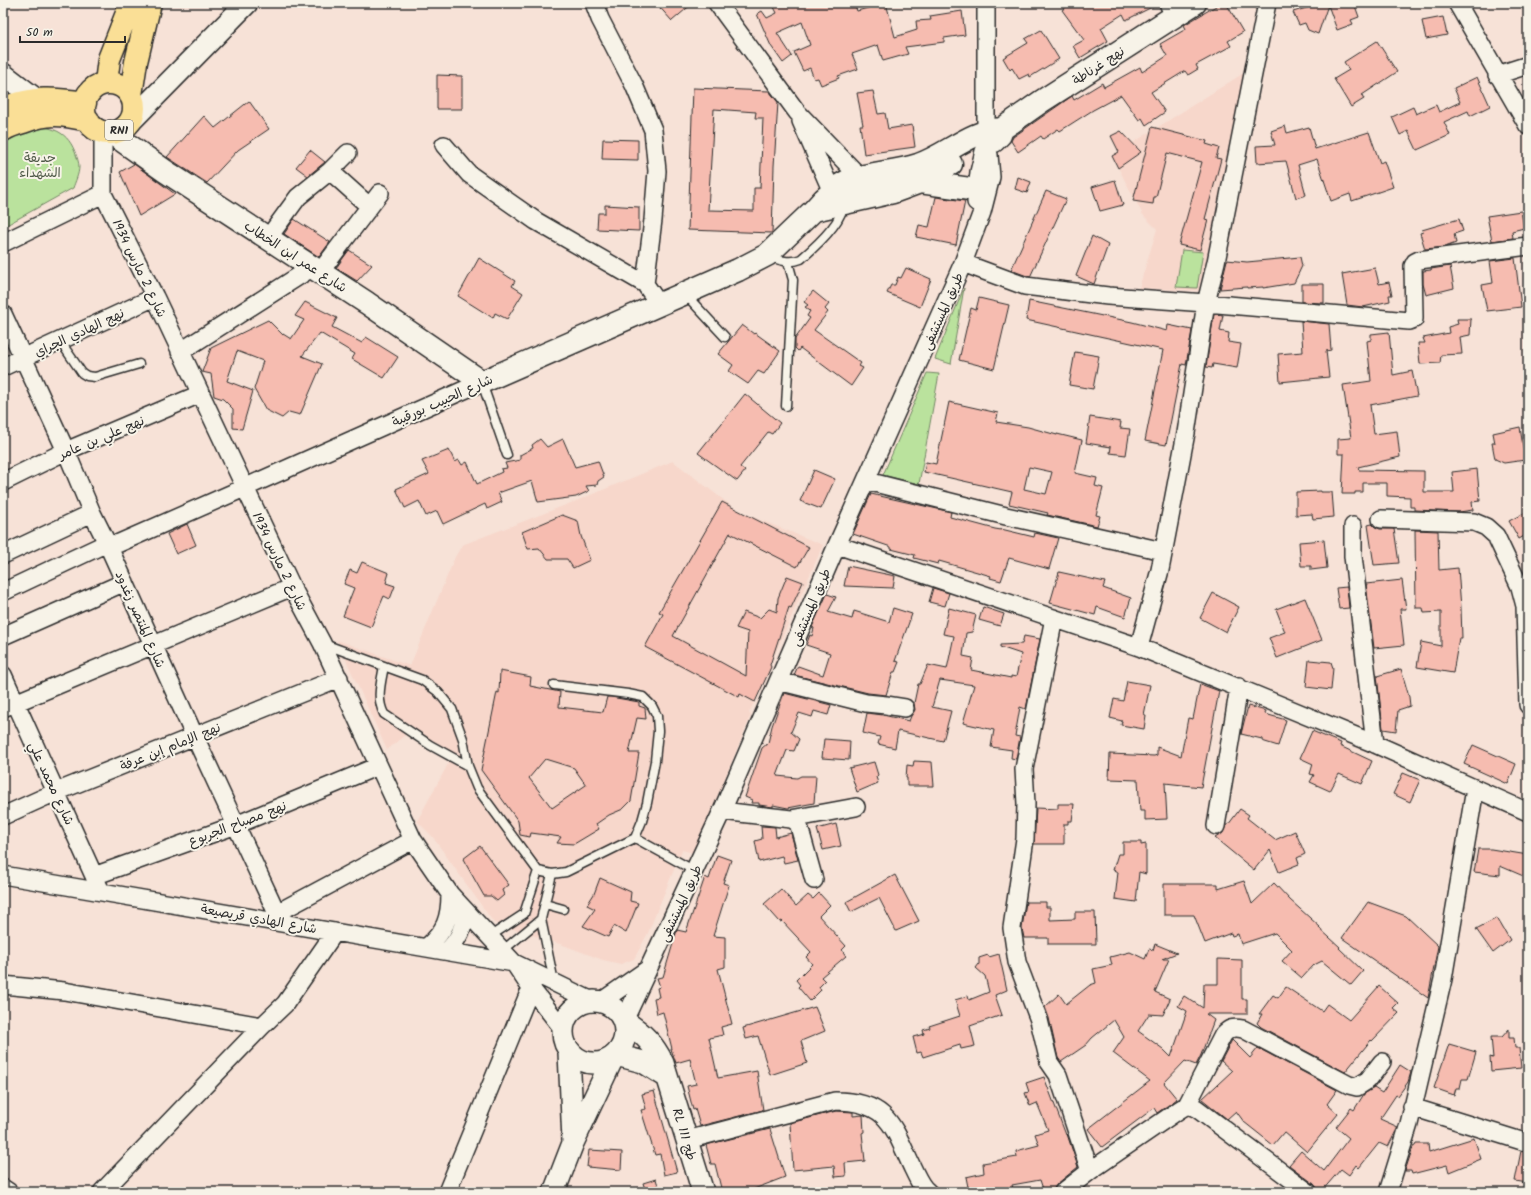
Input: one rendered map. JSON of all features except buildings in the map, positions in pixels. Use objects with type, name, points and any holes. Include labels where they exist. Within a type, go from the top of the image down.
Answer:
[{"type":"main road","points":[[106,83],[109,59],[131,3]]},
{"type":"main road","name":"RN1","points":[[3,130],[9,126],[49,114],[64,115],[103,122],[132,117],[134,110],[131,95],[136,62],[150,3]]},
{"type":"main road","name":"نهج غرناطة","points":[[991,135],[1171,10],[1195,3]]},
{"type":"main road","points":[[103,122],[88,96],[92,90],[99,85],[114,83],[131,95]]},
{"type":"main road","points":[[3,108],[19,103],[56,99],[103,122]]},
{"type":"main road","name":"شارع عمر ابن الخطاب","points":[[103,122],[165,171],[316,269],[482,382]]},
{"type":"main road","name":"شارع الحبيب بورقيبة","points":[[838,197],[865,198],[893,192],[909,179],[918,165],[991,135]]},
{"type":"main road","name":"شارع الحبيب بورقيبة","points":[[482,382],[738,270],[767,255],[814,210],[838,197],[849,180],[859,177],[909,179]]},
{"type":"main road","points":[[909,179],[977,190]]},
{"type":"street","points":[[103,122],[247,3]]},
{"type":"street","points":[[594,3],[634,85],[653,130],[657,172],[645,284]]},
{"type":"street","points":[[717,3],[797,112],[859,177],[864,187],[865,198]]},
{"type":"street","points":[[986,3],[991,135]]},
{"type":"street","points":[[1139,647],[1160,570],[1186,433],[1206,303],[1216,262],[1267,3]]},
{"type":"street","points":[[1462,4],[1497,75],[1528,126]]},
{"type":"street","points":[[1497,75],[1528,65]]},
{"type":"street","points":[[3,74],[37,100]]},
{"type":"street","points":[[797,112],[838,197]]},
{"type":"street","name":"شارع 2 مارس 1934","points":[[103,122],[103,194],[155,297],[292,587],[339,678],[413,840],[450,894],[514,963]]},
{"type":"street","name":"طريق المستشفى","points":[[970,246],[979,172],[991,135]]},
{"type":"street","name":"طريق المستشفى","points":[[624,1021],[722,811],[837,545],[963,263],[982,212],[991,177],[989,154],[991,135]]},
{"type":"street","points":[[444,145],[469,174],[530,217],[645,284],[659,304]]},
{"type":"street","points":[[268,238],[298,197],[330,171],[348,153]]},
{"type":"street","points":[[180,352],[316,269],[375,200],[330,171]]},
{"type":"street","points":[[3,243],[103,194]]},
{"type":"street","points":[[963,263],[1025,286],[1108,296],[1409,321],[1414,319],[1413,266],[1415,262],[1419,260],[1528,246]]},
{"type":"street","name":"نهج الهادي الجراي","points":[[3,367],[155,297]]},
{"type":"street","name":"شارع المنتصر زغدود","points":[[3,314],[66,451],[92,514],[112,547],[125,582],[153,645],[279,918]]},
{"type":"street","name":"شارع الحبيب بورقيبة","points":[[3,592],[112,547],[482,382]]},
{"type":"street","name":"نهج علي بن عامر","points":[[3,482],[66,451],[200,394]]},
{"type":"street","points":[[866,481],[1006,516],[1163,551]]},
{"type":"street","points":[[3,555],[92,514]]},
{"type":"street","points":[[1381,519],[1474,522],[1486,527],[1496,536],[1520,586],[1525,606],[1528,705]]},
{"type":"street","points":[[1353,526],[1353,556],[1375,744]]},
{"type":"street","points":[[837,545],[1139,647],[1375,744],[1528,812]]},
{"type":"street","name":"شارع الحبيب بورقيبة","points":[[3,605],[112,547]]},
{"type":"street","points":[[3,636],[125,582]]},
{"type":"street","points":[[9,705],[292,587]]},
{"type":"street","points":[[1054,618],[1024,769],[1026,804],[1025,839],[1012,928],[1017,962],[1039,1020],[1050,1062],[1058,1075],[1090,1171]]},
{"type":"street","name":"شارع محمد علي","points":[[3,675],[9,705],[56,792],[97,883]]},
{"type":"street","name":"نهج الإمام إبن عرفة","points":[[3,816],[56,792],[339,678]]},
{"type":"street","points":[[778,681],[866,703],[905,708]]},
{"type":"street","points":[[1216,826],[1239,687]]},
{"type":"street","name":"نهج مصباح الجربوع","points":[[97,883],[378,766]]},
{"type":"street","points":[[1388,1192],[1412,1107],[1442,979],[1475,789]]},
{"type":"street","points":[[722,811],[791,819],[856,808]]},
{"type":"street","points":[[791,819],[797,822],[799,826],[814,880]]},
{"type":"street","points":[[279,918],[413,840]]},
{"type":"street","name":"شارع الهادي قريصيعة","points":[[3,874],[97,883],[279,918],[335,932],[514,963]]},
{"type":"street","points":[[427,947],[438,937],[446,924],[450,909],[450,894]]},
{"type":"street","points":[[447,951],[455,943],[461,933],[466,911]]},
{"type":"street","points":[[102,1192],[285,1004],[335,932]]},
{"type":"street","points":[[514,963],[533,980],[563,1029]]},
{"type":"street","points":[[573,1144],[569,1052],[564,1041],[563,1029],[566,1019],[572,1009],[581,1003],[597,1001],[650,967]]},
{"type":"street","points":[[533,980],[555,982],[597,1001],[611,1005],[619,1012],[624,1021],[626,1033],[624,1045],[615,1056],[573,1144],[554,1192]]},
{"type":"street","points":[[447,1192],[533,980]]},
{"type":"street","points":[[3,985],[64,991],[262,1026]]},
{"type":"street","name":"RL طج 111","points":[[624,1021],[637,1028],[648,1038],[657,1050],[663,1063],[703,1192]]},
{"type":"street","points":[[1063,1192],[1090,1171],[1187,1105],[1223,1035],[1229,1029],[1243,1029],[1349,1085],[1356,1087],[1368,1080],[1382,1062]]},
{"type":"street","points":[[569,1052],[576,1058],[594,1064],[604,1062],[615,1056],[644,1062],[667,1077]]},
{"type":"street","points":[[687,1140],[835,1101],[850,1101],[877,1110],[887,1118],[896,1133],[918,1180],[928,1192]]},
{"type":"street","points":[[1187,1105],[1196,1108],[1308,1192]]},
{"type":"street","points":[[1412,1107],[1528,1143]]},
{"type":"street","points":[[3,1188],[8,1192]]},
{"type":"lane","points":[[767,255],[788,262],[794,262],[800,259],[834,226],[841,215],[838,197]]},
{"type":"lane","points":[[786,406],[793,280],[788,262]]},
{"type":"lane","points":[[684,293],[725,337]]},
{"type":"lane","points":[[60,341],[82,373],[87,376],[95,377],[139,364]]},
{"type":"lane","points":[[482,382],[507,456]]},
{"type":"lane","points":[[322,643],[422,680],[437,691],[452,709],[463,739],[468,766],[477,788],[538,871],[552,874],[566,872],[635,838],[648,803],[658,731],[657,716],[652,706],[643,698],[628,694],[554,685]]},
{"type":"lane","points":[[384,666],[378,697],[384,714],[430,745],[468,766]]},
{"type":"lane","points":[[635,838],[695,871]]},
{"type":"lane","points":[[489,937],[524,914],[538,871]]},
{"type":"lane","points":[[502,951],[540,919],[552,874]]},
{"type":"lane","points":[[545,904],[563,909]]},
{"type":"lane","points":[[540,919],[555,982]]},
{"type":"shaded area","points":[[1247,71],[1203,291],[1139,288],[1157,229],[1143,215],[1112,156]]},
{"type":"shaded area","points":[[673,461],[738,511],[823,545],[770,665],[771,667],[749,713],[751,715],[694,853],[682,850],[648,933],[634,959],[621,964],[603,960],[563,945],[494,923],[432,836],[417,821],[453,755],[410,731],[387,750],[337,640],[410,666],[455,557],[462,545],[576,501]]},
{"type":"green space","name":"جديقة الشهداء","points":[[24,126],[48,128],[61,133],[71,144],[79,165],[78,172],[73,188],[3,227],[3,141]]},
{"type":"green space","points":[[1182,250],[1203,252],[1197,288],[1176,287]]},
{"type":"green space","points":[[964,288],[951,364],[935,359]]},
{"type":"green space","points":[[927,373],[939,374],[919,484],[883,475]]}]
